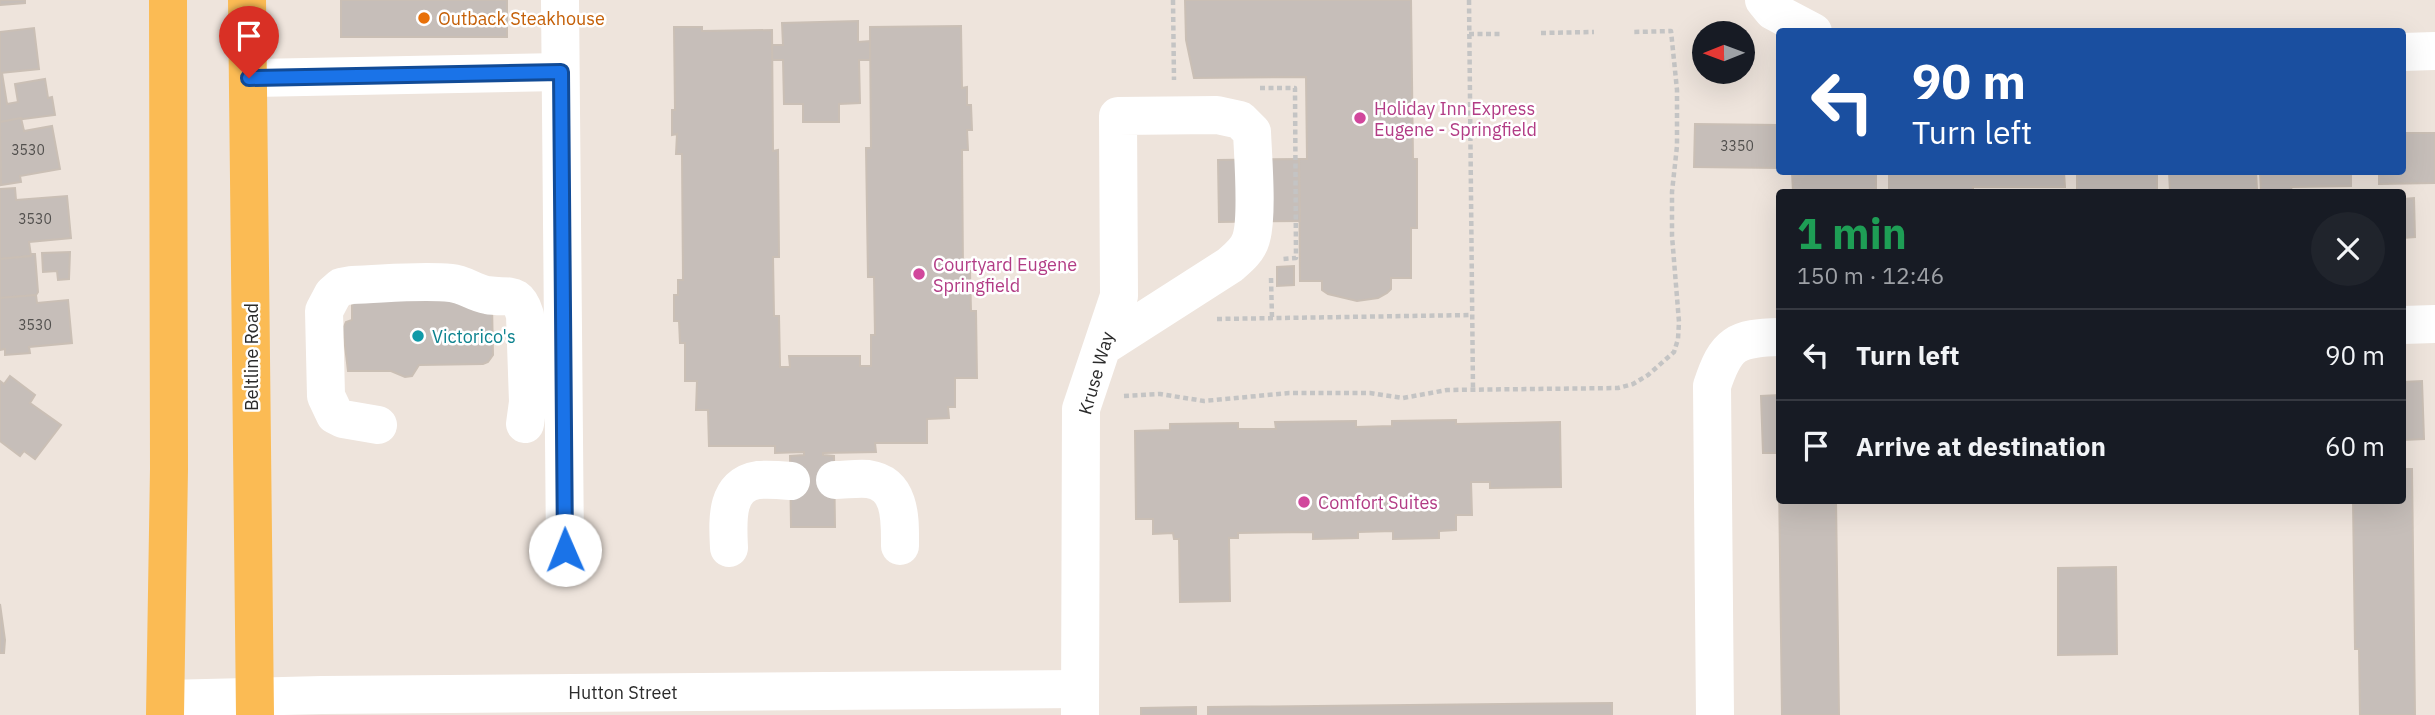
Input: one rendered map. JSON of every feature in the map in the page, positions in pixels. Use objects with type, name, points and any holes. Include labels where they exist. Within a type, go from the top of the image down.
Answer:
[{"type":"main road","points":[[166,707],[168,0]]},
{"type":"main road","name":"Beltline Road","points":[[247,0],[254,705]]},
{"type":"street","points":[[560,0],[565,550]]},
{"type":"street","points":[[1764,0],[1773,11],[1805,28]]},
{"type":"street","points":[[2406,52],[2435,51]]},
{"type":"street","points":[[249,78],[561,72]]},
{"type":"street","name":"Kruse Way","points":[[1080,702],[1082,410],[1102,347],[1119,296],[1118,116],[1217,116],[1240,120],[1252,132],[1251,241],[1230,265],[1102,347]]},
{"type":"street","points":[[378,425],[335,415],[326,396],[324,311],[333,294],[341,287],[451,283],[489,296],[516,297],[525,315],[528,402],[525,424]]},
{"type":"street","points":[[2406,325],[2435,324]]},
{"type":"street","points":[[1715,715],[1712,386],[1720,363],[1734,345],[1751,338],[1776,337]]},
{"type":"street","points":[[835,480],[867,479],[887,489],[900,509],[900,546]]},
{"type":"street","points":[[729,548],[728,516],[736,493],[756,480],[791,481]]},
{"type":"street","name":"Hutton Street","points":[[166,707],[1080,702]]},
{"type":"path","points":[[1469,0],[1473,390]]},
{"type":"path","points":[[1120,396],[1160,394],[1204,401],[1289,393],[1370,393],[1403,398],[1447,390],[1618,388],[1633,384],[1648,375],[1674,352],[1679,322],[1672,236],[1678,132],[1677,90],[1671,31],[1634,32]]},
{"type":"path","points":[[1541,33],[1594,32]]},
{"type":"path","points":[[1469,34],[1500,34]]},
{"type":"path","points":[[1214,319],[1472,315]]},
{"type":"building","points":[[0,0],[25,0],[25,3],[0,5]]},
{"type":"building","name":"Outback Steakhouse","points":[[341,0],[507,0],[507,37],[341,37]]},
{"type":"building","name":"Holiday Inn Express Eugene - Springfield","points":[[1185,0],[1411,0],[1413,159],[1417,159],[1417,228],[1411,228],[1411,278],[1391,278],[1391,289],[1387,293],[1378,298],[1357,301],[1328,294],[1322,290],[1322,281],[1300,281],[1299,159],[1307,159],[1306,77],[1194,78],[1186,40]]},
{"type":"building","points":[[858,21],[858,42],[870,41],[870,60],[859,60],[860,103],[839,104],[839,122],[803,122],[803,104],[784,104],[783,60],[772,60],[772,45],[783,45],[782,23]]},
{"type":"building","name":"Courtyard Eugene Springfield","points":[[961,26],[962,88],[967,87],[972,130],[967,130],[968,150],[962,150],[963,271],[970,271],[971,311],[976,311],[977,378],[955,378],[955,407],[948,407],[949,418],[927,419],[927,443],[875,443],[876,452],[823,453],[834,456],[835,527],[791,527],[790,456],[804,455],[804,452],[775,453],[775,446],[709,446],[708,410],[696,410],[697,381],[685,381],[685,343],[680,343],[679,321],[674,321],[674,295],[678,295],[678,280],[683,280],[682,154],[676,154],[677,134],[672,135],[672,110],[675,110],[674,27],[702,27],[702,31],[772,30],[773,151],[778,150],[779,257],[773,257],[774,316],[779,316],[780,367],[790,367],[789,356],[860,356],[860,366],[871,366],[871,335],[875,335],[874,277],[868,277],[866,148],[871,148],[870,27]]},
{"type":"building","points":[[34,28],[39,69],[0,73],[0,32]]},
{"type":"building","points":[[0,73],[7,104],[18,102],[15,84],[45,79],[48,98],[52,97],[55,115],[0,122]]},
{"type":"building","points":[[21,118],[24,131],[52,126],[60,169],[20,176],[21,182],[1,185],[0,122]]},
{"type":"building","points":[[1695,124],[1776,125],[1776,168],[1694,167]]},
{"type":"building","points":[[2406,133],[2435,133],[2435,183],[2379,184],[2379,175],[2406,175]]},
{"type":"building","points":[[1299,159],[1300,221],[1219,222],[1218,160]]},
{"type":"building","points":[[1792,175],[1876,175],[1876,189],[1793,189]]},
{"type":"building","points":[[1889,175],[2064,175],[2065,187],[1973,187],[1889,189]]},
{"type":"building","points":[[2077,175],[2157,175],[2157,189],[2077,189]]},
{"type":"building","points":[[2169,175],[2256,175],[2257,189],[2170,189]]},
{"type":"building","points":[[2260,175],[2351,175],[2351,186],[2261,189]]},
{"type":"building","points":[[15,188],[16,200],[67,196],[71,238],[29,242],[31,256],[0,259],[0,189]]},
{"type":"building","points":[[2414,198],[2415,237],[2406,238],[2406,199]]},
{"type":"building","points":[[70,252],[69,279],[58,280],[57,271],[43,272],[42,253]]},
{"type":"building","points":[[35,254],[36,295],[0,298],[0,259]]},
{"type":"building","points":[[1294,266],[1294,285],[1277,286],[1277,267]]},
{"type":"building","points":[[36,295],[37,303],[68,300],[72,343],[29,347],[30,353],[5,355],[5,349],[0,350],[0,298]]},
{"type":"building","name":"Victorico's","points":[[459,295],[492,304],[493,355],[488,362],[419,365],[412,376],[405,377],[391,371],[348,371],[343,329],[346,322],[352,320],[352,305],[355,301]]},
{"type":"building","points":[[10,376],[35,395],[30,403],[61,425],[35,459],[24,451],[20,456],[0,441],[0,381],[4,384]]},
{"type":"building","points":[[2422,381],[2424,439],[2406,440],[2406,382]]},
{"type":"building","points":[[1776,395],[1776,453],[1763,453],[1761,396]]},
{"type":"building","name":"Comfort Suites","points":[[1456,420],[1456,424],[1560,422],[1561,487],[1490,488],[1490,482],[1471,482],[1472,515],[1456,515],[1456,530],[1439,531],[1439,538],[1393,539],[1393,531],[1358,532],[1358,538],[1313,539],[1313,532],[1238,533],[1238,538],[1229,538],[1230,601],[1180,602],[1179,539],[1174,539],[1173,533],[1153,534],[1153,519],[1136,519],[1135,431],[1170,430],[1170,424],[1238,423],[1238,429],[1276,429],[1275,422],[1356,421],[1356,427],[1392,426],[1392,421]]},
{"type":"building","points":[[2406,469],[2412,469],[2415,715],[2360,715],[2359,649],[2355,649],[2353,504],[2406,504]]},
{"type":"building","points":[[1779,504],[1836,504],[1839,715],[1782,715]]},
{"type":"building","points":[[2116,567],[2117,654],[2058,655],[2058,568]]},
{"type":"building","points":[[0,604],[5,640],[4,653],[0,653]]},
{"type":"building","points":[[1612,703],[1612,715],[1208,715],[1208,707]]},
{"type":"building","points":[[1196,707],[1196,715],[1141,715],[1141,708]]},
{"type":"place","name":"Outback Steakhouse","points":[[424,18]]},
{"type":"place","name":"Holiday Inn Express Eugene - Springfield","points":[[1360,118]]},
{"type":"place","name":"Courtyard Eugene Springfield","points":[[919,274]]},
{"type":"place","name":"Victorico's","points":[[418,336]]},
{"type":"place","name":"Comfort Suites","points":[[1304,502]]},
{"type":"route","points":[[249,78],[561,72],[565,550]]}]
